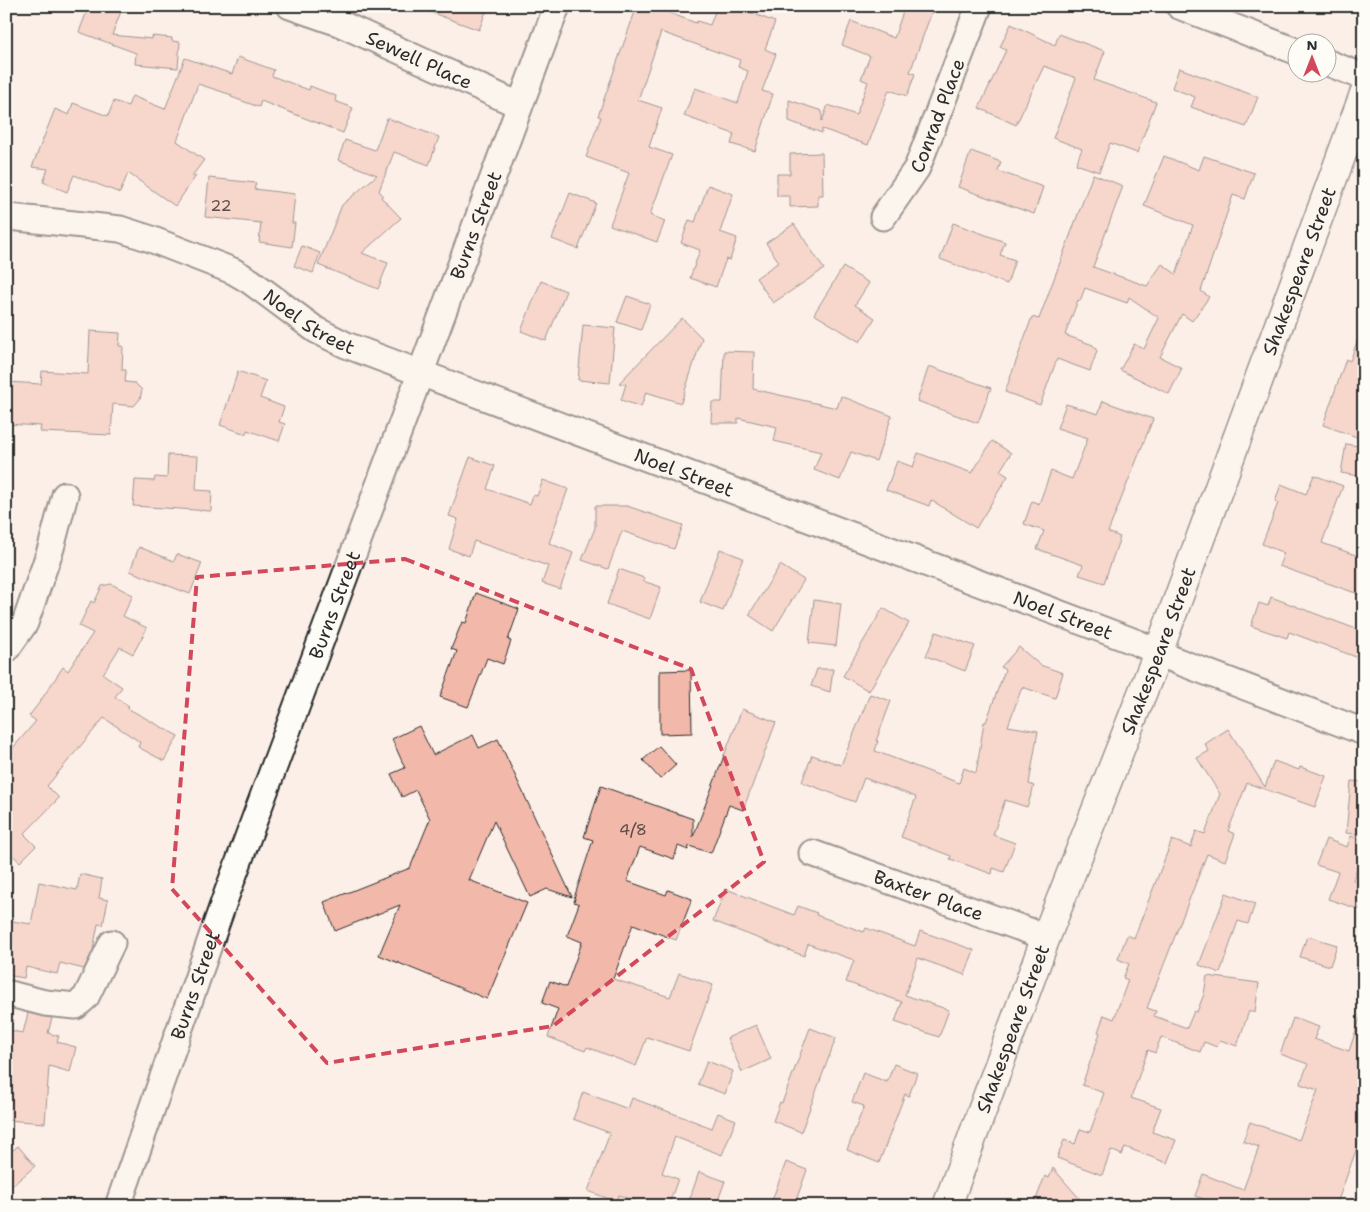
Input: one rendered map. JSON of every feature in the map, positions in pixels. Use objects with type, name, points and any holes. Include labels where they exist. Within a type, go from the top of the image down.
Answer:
[{"type":"street","name":"Sewell Place","points":[[290,6],[339,23],[519,105]]},
{"type":"street","name":"Burns Street","points":[[118,1206],[226,896],[557,6]]},
{"type":"street","name":"Conrad Place","points":[[883,217],[917,168],[979,6]]},
{"type":"street","points":[[1178,6],[1288,48]]},
{"type":"street","points":[[1338,67],[1364,77]]},
{"type":"street","name":"Shakespeare Street","points":[[947,1206],[1046,937],[1158,653],[1364,94]]},
{"type":"street","name":"Noel Street","points":[[9,217],[120,229],[148,238],[233,271],[331,339],[1110,633],[1364,732]]},
{"type":"street","points":[[6,650],[25,623],[51,548],[65,495]]},
{"type":"street","name":"Baxter Place","points":[[812,854],[1046,937]]},
{"type":"street","points":[[6,993],[45,1003],[76,1006],[86,997],[112,943]]},
{"type":"highlighted area","points":[[405,559],[691,669],[764,862],[553,1026],[327,1063],[172,889],[197,577]]},
{"type":"building","points":[[89,6],[123,6],[112,35],[152,39],[152,36],[172,38],[172,41],[180,42],[178,68],[135,64],[136,53],[79,32]]},
{"type":"building","points":[[419,6],[488,6],[479,30],[419,8]]},
{"type":"building","points":[[637,6],[651,6],[696,23],[697,21],[710,25],[717,6],[750,6],[749,12],[775,22],[765,49],[776,54],[762,91],[773,94],[755,151],[731,144],[734,134],[684,116],[695,88],[738,103],[748,71],[738,67],[740,60],[661,32],[638,100],[662,108],[649,147],[672,155],[650,215],[665,221],[657,242],[610,225],[629,173],[586,157],[601,117],[598,116]]},
{"type":"building","points":[[905,6],[934,6],[910,72],[915,74],[907,96],[889,90],[868,145],[822,129],[822,133],[789,121],[789,100],[822,111],[822,121],[828,105],[856,115],[868,82],[861,79],[870,56],[842,45],[851,21],[894,38]]},
{"type":"building","points":[[1011,24],[1055,45],[1059,34],[1105,51],[1094,80],[1156,102],[1137,153],[1110,143],[1099,172],[1076,164],[1082,149],[1053,138],[1076,78],[1044,66],[1016,125],[979,108],[1006,50],[1000,47]]},
{"type":"building","points":[[238,57],[274,70],[272,76],[309,90],[310,86],[336,96],[335,101],[353,108],[343,133],[261,101],[259,107],[231,97],[232,95],[198,84],[177,141],[204,160],[192,176],[196,176],[175,206],[128,173],[120,193],[74,175],[67,192],[43,182],[48,169],[32,167],[55,109],[69,115],[73,103],[108,116],[114,101],[128,106],[132,96],[165,109],[185,58],[232,74]]},
{"type":"building","points":[[1179,68],[1258,97],[1246,127],[1191,107],[1195,97],[1172,88]]},
{"type":"building","points":[[387,118],[439,137],[429,165],[394,152],[379,191],[383,195],[381,197],[401,218],[362,253],[388,263],[378,289],[318,265],[342,205],[377,175],[338,160],[345,140],[375,150]]},
{"type":"building","points":[[971,151],[1001,162],[998,171],[1043,187],[1034,214],[958,187]]},
{"type":"building","points":[[822,153],[823,195],[818,195],[818,206],[790,207],[790,196],[777,196],[777,174],[790,174],[790,154]]},
{"type":"building","points":[[1164,156],[1199,170],[1204,156],[1254,173],[1245,199],[1233,195],[1201,291],[1209,297],[1192,321],[1182,314],[1160,357],[1182,368],[1169,394],[1120,370],[1134,344],[1144,349],[1159,318],[1129,297],[1127,303],[1085,288],[1080,301],[1078,300],[1065,335],[1093,345],[1097,351],[1090,371],[1057,359],[1040,405],[1005,392],[1032,317],[1039,319],[1093,174],[1123,186],[1093,267],[1147,286],[1162,264],[1176,274],[1193,225],[1144,206]]},
{"type":"building","points":[[209,178],[256,183],[254,189],[295,194],[292,223],[295,223],[292,247],[259,242],[261,223],[205,217]]},
{"type":"building","points":[[708,185],[733,194],[720,232],[737,238],[730,260],[726,259],[716,287],[690,278],[700,250],[681,243],[689,220],[695,222]]},
{"type":"building","points":[[570,193],[596,203],[578,249],[552,239]]},
{"type":"building","points":[[953,223],[1005,242],[1000,255],[1015,260],[1007,284],[940,259]]},
{"type":"building","points":[[794,224],[824,269],[773,303],[756,278],[779,262],[766,243]]},
{"type":"building","points":[[302,246],[320,253],[313,273],[294,266]]},
{"type":"building","points":[[843,267],[869,283],[855,305],[875,318],[860,342],[814,314]]},
{"type":"building","points":[[541,281],[566,291],[546,341],[521,331]]},
{"type":"building","points":[[627,296],[650,304],[641,330],[617,322]]},
{"type":"building","points":[[682,318],[702,338],[681,403],[646,392],[641,407],[621,400],[626,384],[619,383]]},
{"type":"building","points":[[583,325],[615,328],[610,383],[578,380]]},
{"type":"building","points":[[1362,328],[1364,329],[1364,418],[1357,437],[1323,425],[1346,359],[1350,361]]},
{"type":"building","points":[[90,331],[120,333],[119,346],[123,346],[122,370],[126,370],[125,382],[135,383],[142,390],[140,399],[134,406],[113,404],[111,435],[40,432],[41,426],[6,424],[6,382],[41,384],[42,371],[88,374]]},
{"type":"building","points":[[724,351],[754,352],[753,389],[837,408],[841,396],[892,416],[876,461],[851,452],[840,480],[814,470],[821,452],[774,441],[777,427],[738,418],[738,423],[711,423],[712,402],[722,402]]},
{"type":"building","points":[[929,366],[991,388],[978,423],[917,401]]},
{"type":"building","points":[[238,371],[266,381],[260,398],[284,407],[279,422],[285,424],[279,441],[247,430],[246,434],[220,425]]},
{"type":"building","points":[[1103,401],[1153,419],[1108,532],[1120,537],[1104,583],[1079,575],[1083,565],[1037,549],[1044,531],[1024,524],[1032,501],[1039,504],[1051,471],[1072,479],[1088,438],[1057,428],[1066,404],[1098,414]]},
{"type":"building","points":[[992,441],[1011,453],[1000,471],[1008,476],[976,528],[931,500],[929,506],[886,490],[897,461],[913,467],[918,453],[972,473]]},
{"type":"building","points":[[1346,444],[1364,447],[1364,477],[1341,473]]},
{"type":"building","points":[[168,455],[198,456],[196,490],[212,491],[211,511],[133,506],[135,480],[154,481],[155,477],[167,478]]},
{"type":"building","points":[[470,457],[495,466],[487,489],[530,504],[533,495],[537,496],[543,480],[568,489],[549,543],[573,553],[560,589],[542,583],[548,566],[474,541],[469,556],[449,549],[458,519],[449,516]]},
{"type":"building","points":[[1314,475],[1343,486],[1322,543],[1364,558],[1364,596],[1279,566],[1284,553],[1262,544],[1278,503],[1275,502],[1281,484],[1306,494]]},
{"type":"building","points":[[595,506],[627,506],[683,525],[674,549],[622,531],[608,569],[582,560],[595,528]]},
{"type":"building","points":[[139,547],[174,561],[177,554],[202,563],[190,594],[130,571]]},
{"type":"building","points":[[720,549],[743,558],[723,611],[700,602]]},
{"type":"building","points":[[780,565],[804,580],[773,631],[749,615]]},
{"type":"building","points":[[619,569],[644,578],[643,581],[661,587],[650,619],[607,604]]},
{"type":"building","points":[[111,584],[133,595],[123,616],[147,628],[133,654],[120,647],[103,674],[122,687],[115,697],[129,706],[127,708],[178,736],[164,761],[138,747],[140,742],[104,718],[47,786],[59,798],[24,834],[36,846],[20,862],[8,851],[6,853],[6,756],[36,721],[29,716],[63,667],[68,671],[93,633],[79,626],[91,601],[94,603],[102,586]]},
{"type":"building","points":[[476,593],[519,609],[508,640],[511,641],[503,664],[487,658],[468,707],[440,697],[457,651],[451,649],[462,622],[466,623]]},
{"type":"building","points":[[1271,597],[1364,632],[1364,660],[1289,632],[1287,638],[1251,626],[1259,603],[1268,606]]},
{"type":"building","points":[[814,600],[841,604],[836,646],[809,643]]},
{"type":"building","points":[[883,608],[909,623],[869,691],[843,676]]},
{"type":"building","points":[[936,632],[975,646],[965,671],[926,656]]},
{"type":"building","points":[[1019,647],[1040,665],[1063,673],[1055,698],[1022,687],[1008,726],[1038,731],[1029,784],[1034,786],[1027,807],[1005,800],[993,835],[1015,843],[1004,872],[993,868],[992,874],[950,859],[951,856],[901,837],[916,797],[864,778],[855,802],[802,782],[812,755],[841,765],[870,694],[891,701],[876,741],[878,741],[875,751],[959,783],[964,768],[976,773],[984,722],[986,722],[1005,670],[1001,667]]},
{"type":"building","points":[[817,669],[833,669],[830,692],[811,686]]},
{"type":"building","points":[[691,670],[692,733],[660,734],[660,671]]},
{"type":"building","points":[[742,709],[776,722],[743,810],[729,805],[711,853],[689,846],[688,850],[678,846],[674,859],[640,847],[627,881],[666,895],[668,890],[692,899],[676,940],[633,924],[613,979],[670,997],[679,973],[713,985],[689,1051],[647,1037],[636,1066],[587,1047],[585,1051],[548,1037],[558,1009],[542,1003],[550,981],[566,987],[582,942],[567,936],[579,904],[574,902],[574,898],[593,840],[584,837],[601,786],[693,819],[693,837]]},
{"type":"building","points":[[419,726],[433,755],[473,735],[479,748],[498,739],[572,897],[547,889],[530,897],[494,821],[469,880],[527,903],[487,999],[379,955],[400,905],[335,931],[324,902],[410,868],[430,819],[416,790],[402,797],[391,774],[405,768],[392,739]]},
{"type":"building","points":[[1228,729],[1265,787],[1274,761],[1299,770],[1300,767],[1326,776],[1315,807],[1247,783],[1228,831],[1235,834],[1225,861],[1207,854],[1147,1008],[1156,1011],[1154,1016],[1187,1028],[1194,1011],[1197,1012],[1204,994],[1207,976],[1259,983],[1255,1012],[1249,1011],[1237,1046],[1220,1040],[1217,1047],[1204,1042],[1200,1052],[1161,1037],[1155,1053],[1148,1050],[1131,1098],[1161,1108],[1152,1132],[1176,1140],[1167,1163],[1125,1147],[1122,1155],[1111,1150],[1102,1175],[1057,1158],[1064,1140],[1075,1144],[1080,1129],[1090,1132],[1104,1093],[1082,1085],[1100,1033],[1098,1032],[1104,1015],[1114,1019],[1128,980],[1123,978],[1129,964],[1118,959],[1127,935],[1134,938],[1172,840],[1191,847],[1196,831],[1205,834],[1220,794],[1197,758],[1209,751],[1205,744]]},
{"type":"building","points":[[659,746],[676,765],[660,779],[643,760]]},
{"type":"building","points":[[1351,781],[1364,782],[1364,835],[1346,833]]},
{"type":"building","points":[[1351,836],[1364,841],[1364,847],[1353,880],[1364,884],[1364,911],[1328,899],[1338,872],[1316,865],[1326,839],[1347,847]]},
{"type":"building","points":[[80,874],[102,879],[99,898],[108,900],[103,925],[98,924],[93,950],[84,969],[60,963],[57,974],[26,967],[24,978],[6,975],[6,920],[31,924],[39,882],[77,890]]},
{"type":"building","points":[[726,889],[794,915],[798,906],[817,913],[816,915],[864,932],[866,928],[915,946],[920,931],[974,950],[965,975],[918,958],[905,995],[949,1010],[939,1037],[895,1022],[902,1002],[846,982],[854,960],[808,944],[804,956],[713,921]]},
{"type":"building","points":[[1226,893],[1255,904],[1248,924],[1238,921],[1220,973],[1199,965]]},
{"type":"building","points":[[1307,936],[1337,945],[1330,966],[1300,957]]},
{"type":"building","points":[[28,1013],[52,1018],[48,1033],[59,1036],[57,1042],[76,1047],[70,1072],[49,1066],[45,1123],[6,1120],[6,1030],[23,1033]]},
{"type":"building","points":[[1361,1015],[1364,1016],[1364,1128],[1336,1206],[1223,1206],[1195,1196],[1203,1174],[1243,1190],[1259,1147],[1243,1141],[1250,1122],[1299,1140],[1318,1090],[1300,1084],[1308,1064],[1280,1054],[1293,1018],[1319,1027],[1314,1039],[1349,1051]]},
{"type":"building","points":[[756,1025],[771,1059],[742,1072],[727,1038]]},
{"type":"building","points":[[810,1028],[836,1038],[801,1132],[773,1121],[780,1102],[782,1103]]},
{"type":"building","points":[[707,1061],[733,1071],[725,1094],[698,1084]]},
{"type":"building","points":[[894,1064],[917,1073],[909,1096],[905,1094],[879,1163],[847,1150],[864,1106],[852,1102],[863,1073],[887,1082]]},
{"type":"building","points":[[583,1092],[628,1109],[632,1098],[712,1128],[718,1113],[736,1120],[722,1155],[675,1137],[662,1173],[678,1179],[668,1206],[648,1206],[619,1195],[617,1202],[588,1191],[610,1133],[573,1119]]},
{"type":"building","points":[[18,1146],[35,1166],[6,1191],[6,1156]]},
{"type":"building","points":[[786,1162],[807,1170],[794,1206],[770,1206]]},
{"type":"building","points":[[1053,1168],[1086,1206],[1045,1206],[1035,1202],[1045,1176],[1049,1178]]},
{"type":"building","points":[[699,1172],[725,1181],[716,1206],[702,1206],[689,1201]]}]
